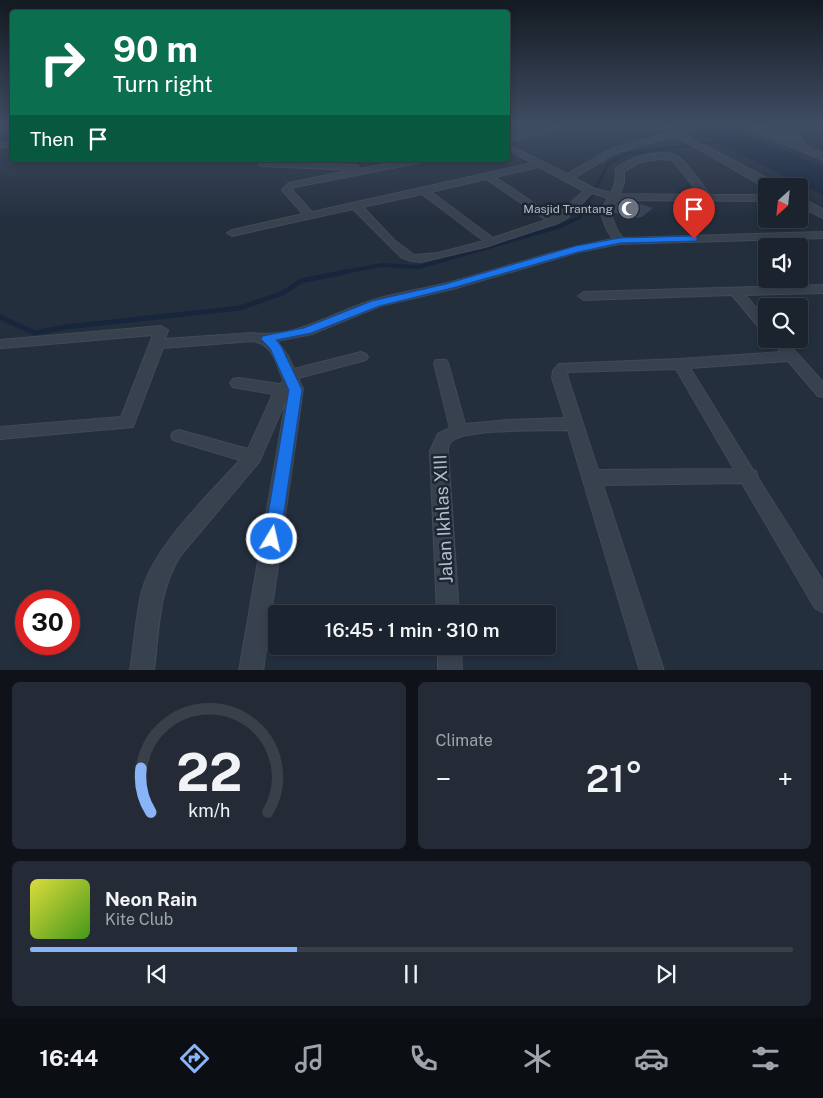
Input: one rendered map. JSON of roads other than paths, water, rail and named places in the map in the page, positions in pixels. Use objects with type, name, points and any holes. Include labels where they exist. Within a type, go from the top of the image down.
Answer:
[{"type":"street","points":[[526,156],[594,192],[615,198],[758,198]]},
{"type":"street","points":[[568,178],[602,156]]},
{"type":"street","points":[[620,241],[612,230],[605,212],[615,198],[620,184],[619,170],[630,162],[645,158],[665,156]]},
{"type":"street","points":[[669,156],[682,165],[708,198]]},
{"type":"street","points":[[719,156],[758,178]]},
{"type":"street","points":[[310,216],[287,190],[289,186],[368,166],[401,162]]},
{"type":"street","points":[[262,163],[368,166]]},
{"type":"street","points":[[232,234],[541,164]]},
{"type":"street","points":[[487,176],[554,221]]},
{"type":"street","points":[[423,190],[490,241]]},
{"type":"street","points":[[355,205],[405,255],[415,259],[428,259],[554,221],[594,192]]},
{"type":"street","points":[[808,206],[823,214]]},
{"type":"street","points":[[157,344],[253,337],[267,339],[307,331],[376,303],[449,286],[576,249],[620,241],[823,235]]},
{"type":"street","points":[[584,296],[823,289]]},
{"type":"street","points":[[735,291],[758,318]]},
{"type":"street","points":[[0,433],[127,423],[161,330],[3,344]]},
{"type":"street","points":[[251,670],[295,390],[288,383],[275,346],[267,339]]},
{"type":"street","points":[[785,348],[823,392]]},
{"type":"street","points":[[652,670],[559,373],[564,367],[680,364],[792,356]]},
{"type":"street","points":[[238,383],[288,383],[361,357]]},
{"type":"street","points":[[441,363],[458,431],[574,424]]},
{"type":"street","points":[[680,364],[750,476],[823,600]]},
{"type":"street","points":[[142,670],[153,590],[161,569],[173,550],[253,458],[273,408],[288,383]]},
{"type":"street","name":"Jalan Ikhlas XIII","points":[[448,605],[439,451],[444,438],[458,431]]},
{"type":"street","points":[[179,436],[253,458]]},
{"type":"street","points":[[592,478],[630,476],[750,476]]},
{"type":"street","points":[[449,655],[450,670]]},
{"type":"water","points":[[745,156],[798,156],[823,167],[823,195],[808,188],[808,178],[789,178]]},
{"type":"waterway","points":[[594,191],[608,164],[622,156]]},
{"type":"waterway","points":[[339,273],[382,265],[419,267],[558,227],[580,217],[594,190]]},
{"type":"waterway","points":[[0,317],[35,333],[66,327],[240,308],[283,293],[301,281],[345,272]]},
{"type":"place","name":"Masjid Trantang","points":[[629,209]]}]
